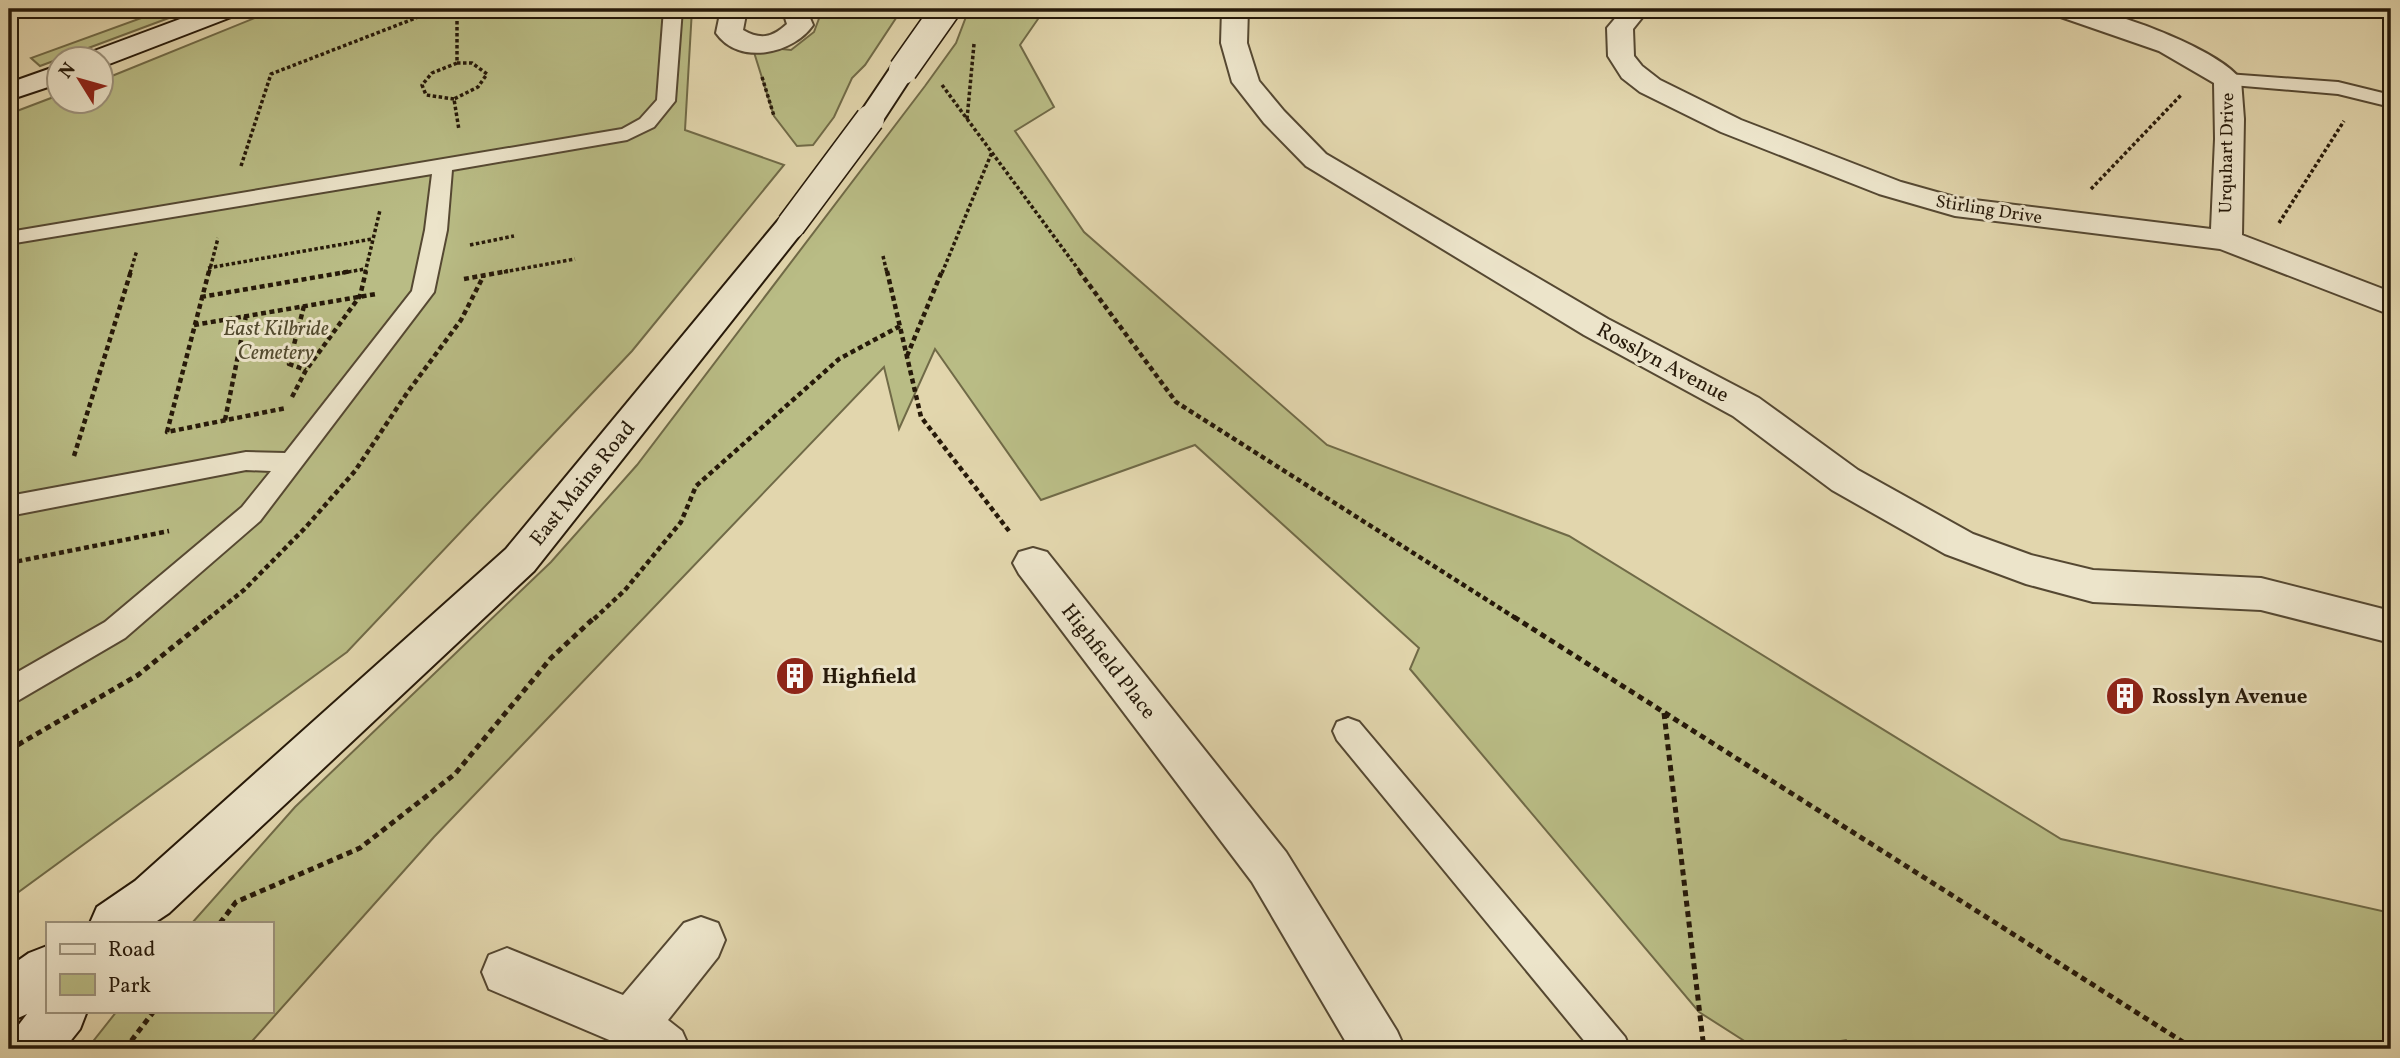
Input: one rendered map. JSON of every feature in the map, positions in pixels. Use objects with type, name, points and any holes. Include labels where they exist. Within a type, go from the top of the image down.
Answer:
[{"type":"street","points":[[116,52],[230,9]]},
{"type":"street","points":[[734,9],[729,33],[752,46],[778,43],[789,38],[800,25],[796,13],[784,9]]},
{"type":"street","name":"East Mains Road","points":[[116,922],[141,910],[520,560],[791,225],[870,119],[946,9]]},
{"type":"street","name":"Rosslyn Avenue","points":[[1235,9],[1234,43],[1246,82],[1274,117],[1317,160],[1596,327],[1746,407],[1845,480],[1959,544],[2026,569],[2093,586],[2261,594],[2391,627]]},
{"type":"street","name":"Stirling Drive","points":[[1636,9],[1620,28],[1620,56],[1632,72],[1662,92],[1731,126],[1890,188],[1955,206],[2226,240],[2391,304]]},
{"type":"street","name":"Urquhart Drive","points":[[2062,9],[2178,48],[2219,74],[2230,103],[2225,189],[2226,240]]},
{"type":"street","points":[[9,92],[46,78]]},
{"type":"street","name":"Highfield Place","points":[[1033,563],[1269,867],[1379,1049]]},
{"type":"street","points":[[507,972],[648,1037],[701,940]]},
{"type":"street","points":[[9,997],[46,971]]},
{"type":"street","points":[[32,1049],[61,1012]]},
{"type":"lane","points":[[9,238],[588,143],[627,134],[647,123],[666,101],[673,9]]},
{"type":"lane","points":[[2219,74],[2338,88],[2391,101]]},
{"type":"lane","points":[[9,691],[115,630],[251,514],[423,292],[439,201],[454,163]]},
{"type":"lane","points":[[9,506],[246,461],[291,462]]},
{"type":"lane","points":[[1348,731],[1613,1049]]},
{"type":"path","points":[[229,203],[271,74],[439,9]]},
{"type":"path","points":[[457,9],[457,63]]},
{"type":"path","points":[[967,119],[974,38]]},
{"type":"path","points":[[457,63],[472,64],[487,74],[484,82],[475,90],[454,99],[426,96],[423,80],[457,63]]},
{"type":"path","points":[[2061,221],[2196,79],[2219,74]]},
{"type":"path","points":[[934,75],[1176,402],[2194,1049]]},
{"type":"path","points":[[2259,253],[2361,93]]},
{"type":"path","points":[[454,99],[454,163]]},
{"type":"path","points":[[907,357],[992,152]]},
{"type":"path","points":[[367,213],[439,201]]},
{"type":"path","points":[[230,235],[216,238],[166,432],[286,408],[306,370],[360,296],[380,210]]},
{"type":"path","points":[[61,496],[147,216]]},
{"type":"path","points":[[208,268],[372,239]]},
{"type":"path","points":[[883,256],[921,417],[1033,563]]},
{"type":"path","points":[[201,297],[365,269]]},
{"type":"path","points":[[304,306],[289,365],[306,370]]},
{"type":"path","points":[[225,420],[246,316]]},
{"type":"path","points":[[221,922],[236,902],[360,848],[456,774],[551,658],[633,581],[681,523],[696,486],[839,359],[900,326]]},
{"type":"path","points":[[9,564],[170,531]]},
{"type":"path","points":[[1664,712],[1703,1049]]},
{"type":"path","points":[[124,1049],[153,1012]]},
{"type":"green space","points":[[166,9],[193,9],[94,46],[64,46]]},
{"type":"green space","name":"East Kilbride Cemetery","points":[[277,9],[692,9],[685,130],[784,165],[632,351],[347,652],[9,899],[9,114],[46,100],[46,116],[116,116],[116,74]]},
{"type":"green space","points":[[817,9],[902,9],[865,65],[852,78],[834,117],[813,145],[797,146],[774,116],[752,46],[791,50],[814,32],[821,13]]},
{"type":"green space","points":[[969,9],[1039,9],[1038,19],[1020,45],[1054,107],[1015,131],[1084,232],[1327,445],[1569,536],[2061,839],[2391,913],[2391,1049],[1854,1049],[1846,1040],[1794,1049],[1757,1049],[1699,1012],[1410,669],[1419,648],[1195,445],[1041,500],[935,349],[899,429],[884,367],[434,837],[245,1049],[87,1049],[116,1012],[273,1012],[273,922],[193,922],[295,807],[551,562],[637,465],[956,43]]},
{"type":"green space","points":[[46,53],[46,64],[40,66],[31,58]]},
{"type":"place","name":"Highfield","points":[[795,676]]},
{"type":"place","name":"Rosslyn Avenue","points":[[2125,696]]}]
